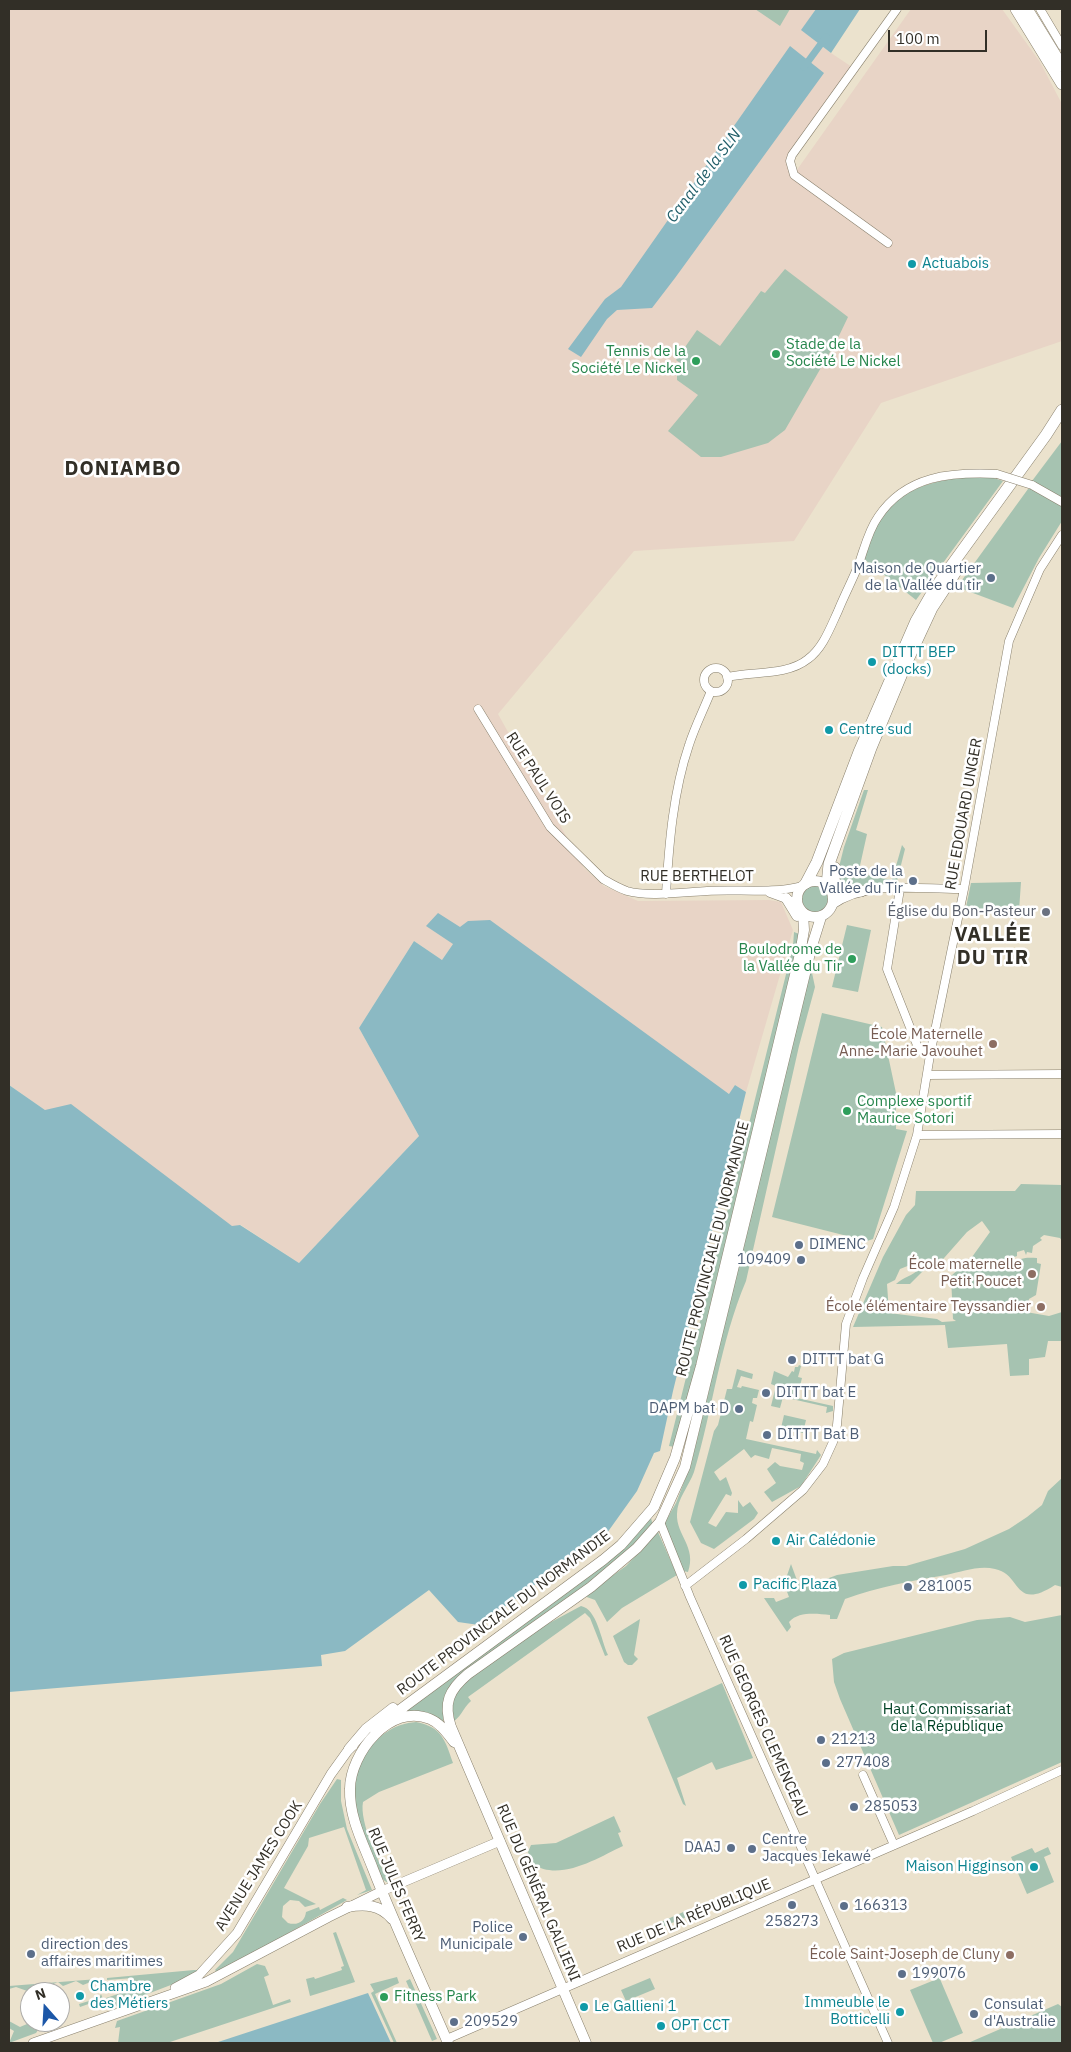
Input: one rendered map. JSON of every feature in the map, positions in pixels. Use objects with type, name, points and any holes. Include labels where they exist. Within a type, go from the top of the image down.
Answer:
[{"type":"highway","points":[[1012,9],[1027,26]]},
{"type":"highway","points":[[1016,9],[1062,84]]},
{"type":"highway","points":[[1026,9],[1062,66]]},
{"type":"highway","points":[[804,885],[817,862],[858,752],[916,621],[935,588],[1062,410]]},
{"type":"highway","points":[[828,887],[829,864],[882,721],[932,608],[1062,421]]},
{"type":"highway","points":[[861,891],[842,892],[834,881],[834,872],[875,748],[882,721]]},
{"type":"main road","points":[[817,881],[828,887],[834,900],[828,913],[821,917],[811,917],[801,909],[797,896],[804,885],[817,881]]},
{"type":"main road","points":[[786,898],[796,914],[800,930],[800,954]]},
{"type":"main road","name":"ROUTE PROVINCIALE DU NORMANDIE","points":[[376,1732],[401,1709],[559,1594],[622,1545],[654,1507],[675,1458],[701,1366],[800,954],[804,930],[801,909]]},
{"type":"main road","name":"ROUTE PROVINCIALE DU NORMANDIE","points":[[539,1625],[591,1587],[637,1548],[659,1523],[685,1467],[811,949],[821,917]]},
{"type":"main road","points":[[659,1523],[656,1517],[676,1472],[675,1458]]},
{"type":"main road","name":"RUE DU GÉNÉRAL GALLIENI","points":[[539,1625],[455,1685],[447,1708],[449,1721],[463,1755],[586,2043]]},
{"type":"main road","points":[[349,1749],[366,1729],[406,1698],[448,1668],[496,1639]]},
{"type":"main road","name":"RUE DU GÉNÉRAL GALLIENI","points":[[376,1732],[411,1716],[428,1718],[442,1727],[463,1755]]},
{"type":"main road","name":"AVENUE JAMES COOK","points":[[155,1999],[199,1975],[236,1933],[349,1749],[376,1732]]},
{"type":"main road","name":"RUE JULES FERRY","points":[[376,1732],[357,1761],[352,1774],[350,1789],[354,1822],[447,2041]]},
{"type":"main road","name":"AVENUE JAMES COOK","points":[[33,2043],[206,1982],[348,1907],[500,1841]]},
{"type":"main road","points":[[348,1907],[361,1905],[377,1907],[388,1914],[396,1924]]},
{"type":"street","points":[[888,243],[794,175],[790,161],[792,155],[897,9]]},
{"type":"street","points":[[1040,9],[1062,46]]},
{"type":"street","points":[[728,677],[790,669],[808,659],[824,641],[857,569],[877,517],[897,494],[943,475],[996,474],[1032,485],[1062,502]]},
{"type":"street","name":"RUE EDOUARD UNGER","points":[[685,1583],[746,1539],[803,1490],[824,1464],[833,1442],[837,1425],[846,1324],[862,1279],[894,1207],[917,1135],[930,1055],[964,889],[1009,641],[1040,570],[1062,535]]},
{"type":"street","points":[[711,691],[705,682],[709,672],[720,669],[728,677]]},
{"type":"street","points":[[711,691],[722,690],[727,685],[728,677]]},
{"type":"street","points":[[666,894],[672,823],[680,779],[689,746],[711,691]]},
{"type":"street","name":"RUE PAUL VOIS","points":[[478,709],[550,827],[603,879]]},
{"type":"street","name":"RUE BERTHELOT","points":[[603,879],[628,891],[666,894],[787,890],[804,885]]},
{"type":"street","points":[[828,887],[844,898]]},
{"type":"street","points":[[900,889],[886,969],[919,1050],[930,1055]]},
{"type":"street","points":[[832,905],[861,891],[964,889]]},
{"type":"street","name":"RUE BERTHELOT","points":[[764,890],[786,898],[801,909]]},
{"type":"street","points":[[927,1075],[1062,1074]]},
{"type":"street","points":[[917,1135],[1062,1134]]},
{"type":"street","name":"RUE GEORGES CLEMENCEAU","points":[[659,1523],[888,2043]]},
{"type":"street","name":"RUE DE LA RÉPUBLIQUE","points":[[447,2041],[562,1988],[894,1845],[1062,1770]]},
{"type":"street","points":[[863,1775],[894,1845]]},
{"type":"shaded area","points":[[9,9],[816,9],[802,30],[855,69],[792,155],[794,174],[911,9],[1002,9],[1040,62],[1062,104],[1062,341],[881,403],[794,541],[634,551],[498,714],[584,868],[604,886],[638,901],[769,900],[781,902],[793,930],[746,1092],[735,1085],[730,1094],[453,944],[442,960],[414,941],[359,1028],[419,1136],[299,1263],[241,1225],[233,1227],[45,1110],[9,1085]]},
{"type":"green space","points":[[755,9],[790,9],[780,26]]},
{"type":"green space","points":[[785,269],[848,317],[837,340],[785,430],[768,443],[721,457],[701,457],[668,431],[698,395],[677,380],[677,374],[683,365],[676,360],[697,330],[720,346],[761,291],[765,293]]},
{"type":"green space","points":[[1062,441],[1062,499],[1032,481]]},
{"type":"green space","points":[[988,476],[1003,481],[916,600],[864,559],[880,520],[893,504],[905,495],[917,488],[945,480]]},
{"type":"green space","points":[[1034,488],[1062,506],[1062,521],[1039,558],[1013,608],[957,587],[1028,489]]},
{"type":"green space","points":[[864,790],[868,790],[856,830],[867,834],[859,870],[864,871],[863,874],[892,880],[902,845],[905,849],[896,885],[843,888],[837,875],[844,847]]},
{"type":"green space","points":[[1021,882],[1019,911],[965,912],[971,883]]},
{"type":"green space","points":[[815,886],[824,890],[828,899],[824,908],[815,912],[806,908],[802,899],[806,890]]},
{"type":"green space","name":"Boulodrome de la Vallée du Tir","points":[[847,925],[871,930],[858,992],[832,987]]},
{"type":"green space","points":[[794,932],[799,934],[796,958],[686,1406],[675,1447],[669,1446],[793,946]]},
{"type":"green space","points":[[811,968],[815,987],[799,1046],[746,1281],[723,1352],[694,1472],[678,1508],[678,1521],[690,1555],[688,1572],[683,1571],[664,1524],[676,1503],[691,1464]]},
{"type":"green space","name":"Complexe sportif Maurice Sotori","points":[[822,1013],[882,1027],[896,1093],[896,1129],[907,1131],[873,1239],[867,1241],[772,1217]]},
{"type":"green space","points":[[1021,1184],[1062,1185],[1062,1241],[1060,1238],[1044,1235],[1040,1238],[1042,1240],[1033,1246],[1032,1253],[1027,1252],[1026,1255],[1024,1250],[1017,1252],[1017,1256],[1009,1259],[1010,1263],[1024,1258],[1037,1258],[1037,1263],[1041,1264],[1036,1295],[1029,1299],[1026,1312],[1049,1316],[1062,1312],[1062,1341],[1048,1341],[1045,1357],[1029,1359],[1029,1375],[1010,1376],[1007,1344],[948,1348],[945,1325],[853,1327],[883,1257],[906,1215],[915,1205],[916,1191],[1015,1191]],"holes":[[[982,1221],[990,1232],[972,1257],[951,1276],[953,1319],[956,1321],[942,1322],[937,1319],[889,1313],[887,1284],[895,1280],[900,1269],[910,1265],[919,1269],[896,1284],[910,1284],[926,1268],[937,1266],[967,1232]]]},
{"type":"green space","points":[[801,1366],[798,1377],[802,1378],[797,1398],[833,1406],[833,1411],[826,1413],[827,1407],[783,1397],[780,1408],[771,1406],[776,1386],[771,1384],[774,1371],[788,1377],[792,1371],[794,1372],[795,1367]]},
{"type":"green space","points":[[737,1369],[753,1374],[752,1379],[741,1376],[737,1387],[741,1388],[742,1386],[759,1390],[757,1398],[753,1398],[752,1403],[757,1405],[753,1422],[750,1421],[746,1439],[816,1454],[817,1450],[821,1455],[801,1486],[772,1502],[764,1492],[776,1483],[767,1469],[775,1462],[780,1466],[802,1470],[804,1463],[800,1461],[801,1454],[772,1448],[769,1459],[755,1455],[751,1458],[744,1449],[714,1472],[720,1481],[726,1477],[732,1493],[731,1496],[726,1494],[708,1523],[716,1527],[726,1512],[738,1513],[738,1500],[743,1507],[750,1502],[758,1513],[754,1519],[714,1549],[701,1543],[690,1522],[714,1431],[718,1425],[727,1389],[732,1389]]},
{"type":"green space","points":[[784,1415],[806,1420],[803,1433],[781,1428]]},
{"type":"green space","points":[[1062,1478],[1062,1587],[1055,1585],[1032,1595],[1019,1589],[1004,1572],[989,1568],[970,1569],[870,1591],[845,1599],[837,1619],[830,1619],[830,1615],[798,1616],[789,1622],[791,1627],[787,1632],[764,1598],[774,1598],[776,1602],[789,1597],[784,1584],[791,1564],[798,1583],[821,1581],[837,1575],[893,1566],[906,1566],[965,1549],[1009,1529],[1027,1517],[1042,1505],[1048,1491]]},
{"type":"green space","points":[[651,1518],[653,1526],[627,1553],[458,1677],[444,1707],[443,1723],[401,1713],[620,1552]]},
{"type":"green space","points":[[658,1532],[677,1575],[622,1608],[607,1622],[595,1600],[584,1596],[626,1566]]},
{"type":"green space","points":[[581,1606],[586,1608],[595,1619],[608,1655],[605,1656],[590,1618],[585,1613],[468,1697],[471,1701],[457,1719],[451,1723],[452,1697],[461,1684],[540,1628]]},
{"type":"green space","name":"Haut Commissariat de la République","points":[[1062,1615],[1062,1762],[899,1835],[840,1699],[834,1682],[832,1659],[844,1653],[977,1620],[1010,1617],[1025,1622]]},
{"type":"green space","points":[[640,1619],[634,1655],[638,1659],[632,1665],[628,1665],[624,1662],[613,1636]]},
{"type":"green space","points":[[722,1683],[753,1758],[716,1770],[712,1762],[677,1778],[686,1806],[683,1804],[647,1717]]},
{"type":"green space","points":[[416,1722],[432,1727],[437,1731],[445,1741],[453,1763],[379,1792],[363,1802],[364,1821],[367,1832],[381,1867],[391,1884],[380,1876],[359,1826],[354,1794],[356,1779],[360,1765],[376,1741],[387,1731],[401,1725]]},
{"type":"green space","points":[[337,1779],[341,1780],[341,1801],[347,1829],[372,1890],[357,1895],[366,1890],[344,1827],[309,1838],[308,1846],[284,1888],[316,1904],[305,1907],[299,1901],[290,1900],[283,1906],[282,1917],[288,1923],[298,1923],[304,1918],[306,1912],[319,1907],[320,1910],[343,1898],[347,1900],[218,1973],[215,1970],[233,1952],[320,1804]]},
{"type":"green space","points":[[614,1816],[621,1832],[618,1833],[623,1846],[590,1862],[567,1869],[543,1869],[532,1864],[528,1852],[531,1845],[556,1843]]},
{"type":"green space","points":[[1048,1847],[1051,1854],[1044,1857],[1054,1882],[1027,1894],[1011,1857],[1032,1848],[1035,1853]]},
{"type":"green space","points":[[690,1909],[699,1912],[657,1929],[657,1925],[661,1922]]},
{"type":"green space","points":[[336,1932],[355,1982],[310,1996],[306,1979],[314,1977],[315,1979],[342,1970],[341,1967],[344,1966],[333,1933]]},
{"type":"green space","points":[[257,1964],[265,1966],[269,1975],[264,1977],[273,2005],[290,1999],[291,2002],[167,2043],[118,2043],[120,2027],[115,2028],[117,2021],[221,1984]]},
{"type":"green space","points":[[199,1970],[176,1983],[111,2008],[97,2001],[80,2007],[79,2004],[99,1998],[101,1994],[103,1999],[130,1990],[129,1984],[134,1983],[133,1978],[107,1980],[107,1978]]},
{"type":"green space","points":[[935,1972],[937,1972],[963,2033],[939,2043],[933,2043],[910,1990],[937,1979]]},
{"type":"green space","points":[[397,1977],[399,1983],[375,1994],[397,2043],[394,2043],[371,1993],[374,1991],[370,1984]]},
{"type":"green space","points":[[650,1978],[655,1989],[626,2001],[621,1990]]},
{"type":"green space","points":[[98,1979],[83,1985],[76,1981],[70,1983],[58,1982]]},
{"type":"green space","points":[[410,1979],[437,2039],[432,2041],[406,1981]]},
{"type":"green space","points":[[20,1985],[20,1988],[16,1987],[9,1989],[9,1986]]},
{"type":"green space","points":[[1058,2004],[1062,2007],[1062,2043],[968,2043]]},
{"type":"green space","points":[[9,2021],[20,2027],[20,2032],[37,2032],[9,2043],[14,2031],[9,2028]]},
{"type":"water","points":[[816,9],[860,9],[831,53],[801,30]]},
{"type":"water","points":[[790,46],[824,73],[675,278],[652,308],[617,310],[607,319],[581,357],[568,349],[605,299],[621,287]]},
{"type":"water","points":[[438,913],[460,927],[468,921],[490,920],[729,1094],[735,1085],[746,1092],[660,1451],[654,1453],[637,1491],[607,1533],[479,1625],[458,1622],[429,1590],[345,1651],[321,1655],[322,1666],[9,1692],[9,1085],[45,1110],[71,1104],[232,1226],[240,1225],[299,1263],[419,1136],[359,1028],[414,941],[442,960],[453,944],[426,926]]},
{"type":"water","points":[[368,1993],[391,2043],[215,2043]]},
{"type":"waterway","name":"Canal de la SLN","points":[[804,67],[826,37]]},
{"type":"place","name":"Actuabois","points":[[912,264]]},
{"type":"place","name":"Stade de la Société Le Nickel","points":[[776,354]]},
{"type":"place","name":"Tennis de la Société Le Nickel","points":[[696,361]]},
{"type":"place","name":"Maison de Quartier de la Vallée du tir","points":[[991,578]]},
{"type":"place","name":"DITTT BEP (docks)","points":[[872,662]]},
{"type":"place","name":"Centre sud","points":[[829,730]]},
{"type":"place","name":"Poste de la Vallée du Tir","points":[[913,881]]},
{"type":"place","name":"Église du Bon-Pasteur","points":[[1046,912]]},
{"type":"place","name":"Boulodrome de la Vallée du Tir","points":[[852,959]]},
{"type":"place","name":"École Maternelle Anne-Marie Javouhet","points":[[993,1044]]},
{"type":"place","name":"Complexe sportif Maurice Sotori","points":[[847,1111]]},
{"type":"place","name":"DIMENC","points":[[799,1245]]},
{"type":"place","name":"109409","points":[[801,1260]]},
{"type":"place","name":"École maternelle Petit Poucet","points":[[1032,1274]]},
{"type":"place","name":"École élémentaire Teyssandier","points":[[1041,1307]]},
{"type":"place","name":"DITTT bat G","points":[[792,1360]]},
{"type":"place","name":"DITTT bat E","points":[[766,1393]]},
{"type":"place","name":"DAPM bat D","points":[[739,1409]]},
{"type":"place","name":"DITTT Bat B","points":[[767,1435]]},
{"type":"place","name":"Air Calédonie","points":[[776,1541]]},
{"type":"place","name":"Pacific Plaza","points":[[743,1585]]},
{"type":"place","name":"281005","points":[[908,1587]]},
{"type":"place","name":"21213","points":[[821,1740]]},
{"type":"place","name":"277408","points":[[826,1763]]},
{"type":"place","name":"285053","points":[[854,1807]]},
{"type":"place","name":"DAAJ","points":[[731,1848]]},
{"type":"place","name":"Centre Jacques Iekawé","points":[[752,1849]]},
{"type":"place","name":"Maison Higginson","points":[[1034,1867]]},
{"type":"place","name":"258273","points":[[792,1905]]},
{"type":"place","name":"166313","points":[[844,1906]]},
{"type":"place","name":"Police Municipale","points":[[523,1937]]},
{"type":"place","name":"direction des affaires maritimes","points":[[31,1954]]},
{"type":"place","name":"École Saint-Joseph de Cluny","points":[[1010,1955]]},
{"type":"place","name":"199076","points":[[902,1974]]},
{"type":"place","name":"Chambre des Métiers","points":[[80,1996]]},
{"type":"place","name":"Fitness Park","points":[[384,1997]]},
{"type":"place","name":"Le Gallieni 1","points":[[584,2007]]},
{"type":"place","name":"Immeuble le Botticelli","points":[[900,2012]]},
{"type":"place","name":"Consulat d'Australie","points":[[974,2014]]},
{"type":"place","name":"209529","points":[[454,2022]]},
{"type":"place","name":"OPT CCT","points":[[661,2026]]},
{"type":"district","name":"DONIAMBO","points":[[123,469]]},
{"type":"district","name":"VALLÉE DU TIR","points":[[993,946]]}]
